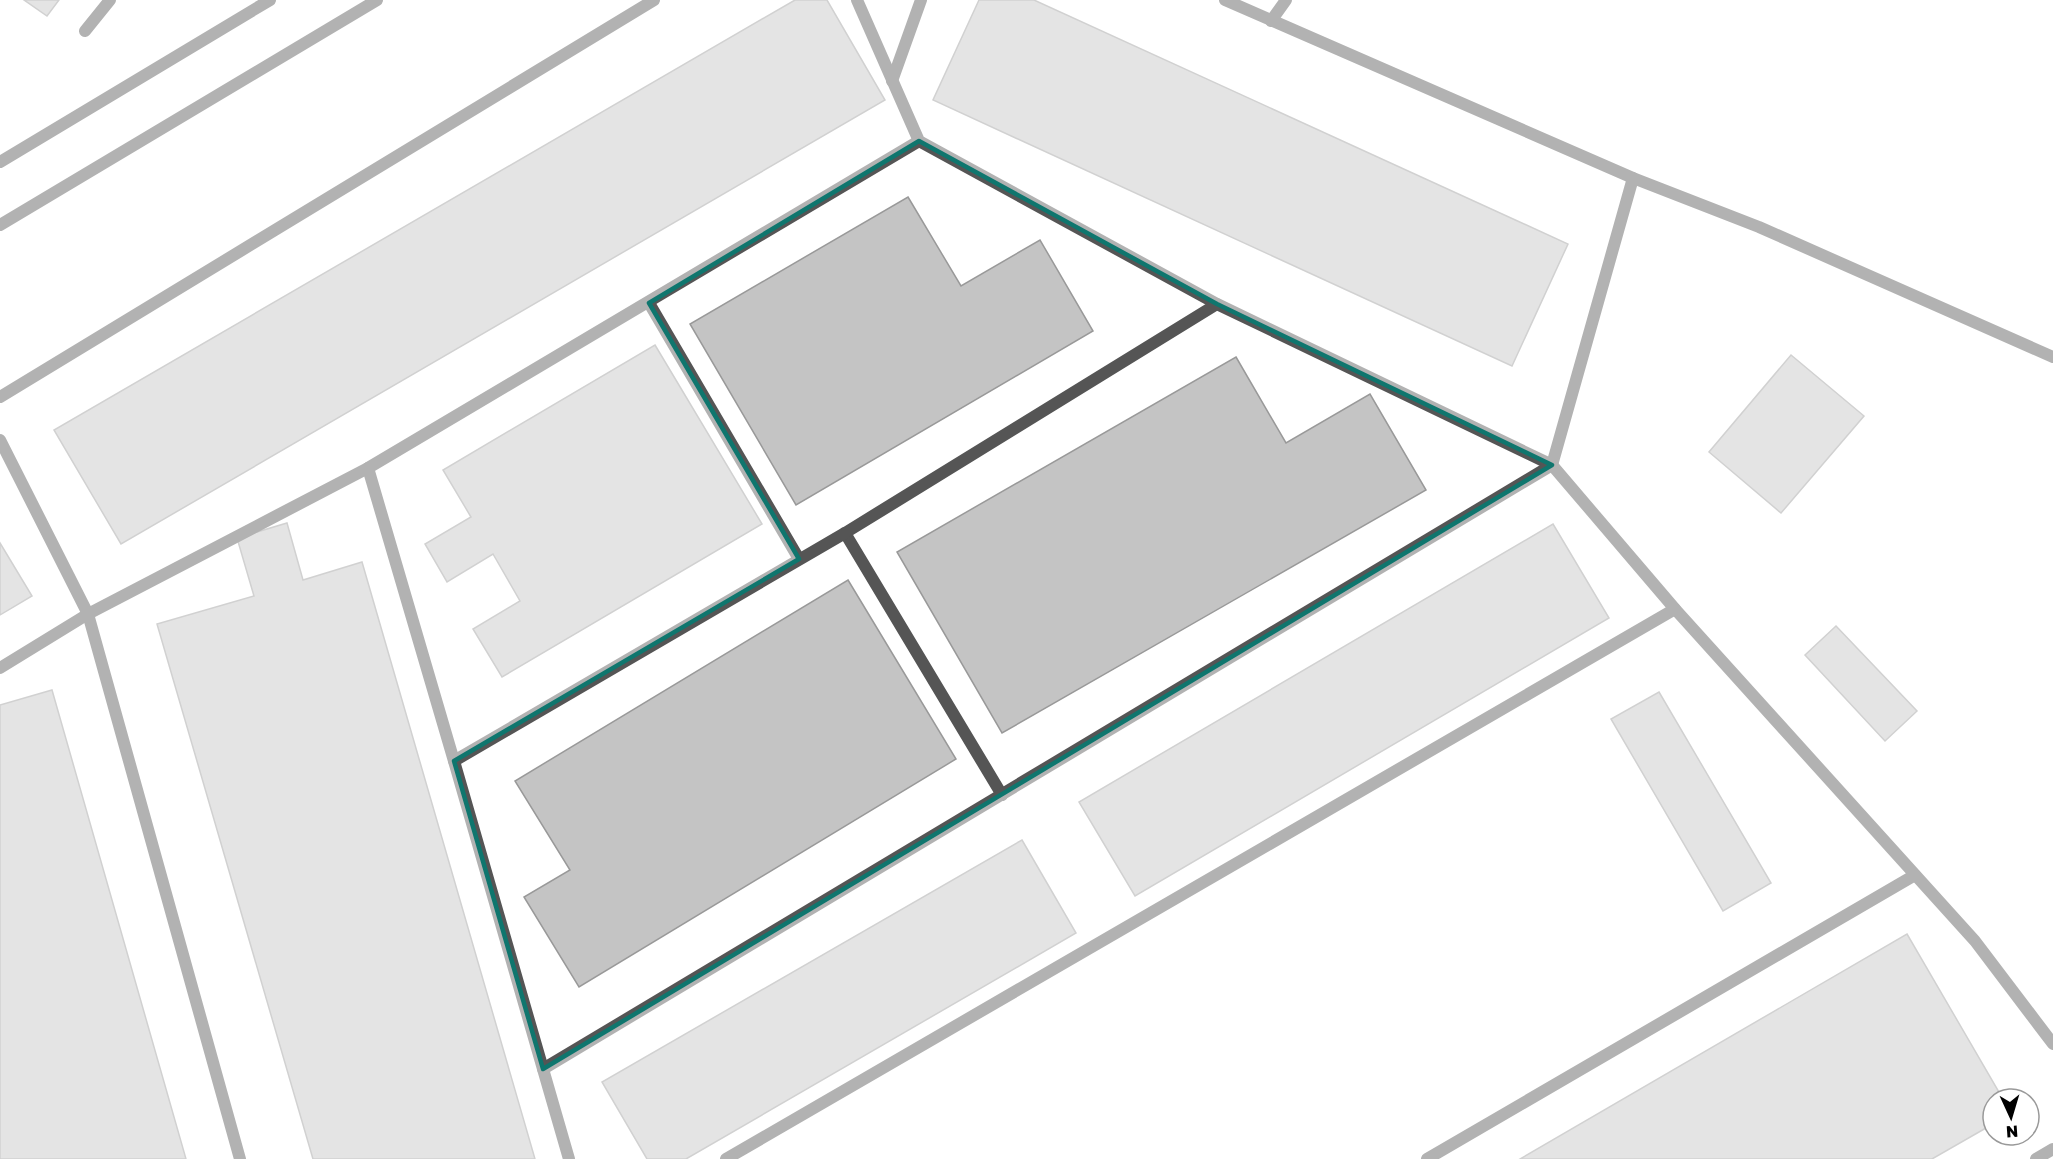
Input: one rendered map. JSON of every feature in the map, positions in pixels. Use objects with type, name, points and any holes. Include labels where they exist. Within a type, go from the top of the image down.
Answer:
[{"type":"street","points":[[85,31],[110,0]]},
{"type":"street","points":[[0,162],[270,0]]},
{"type":"street","points":[[0,225],[377,0]]},
{"type":"street","points":[[0,397],[654,0]]},
{"type":"street","points":[[857,0],[919,141],[1217,304],[1552,465],[1676,609],[1975,941],[2053,1044]]},
{"type":"street","points":[[892,81],[921,0]]},
{"type":"street","points":[[1225,0],[1633,178],[1759,227],[2053,357]]},
{"type":"street","points":[[1271,21],[1286,0]]},
{"type":"street","points":[[0,668],[88,614],[368,468],[919,141]]},
{"type":"street","points":[[543,1070],[1552,465],[1633,178]]},
{"type":"street","points":[[649,303],[799,559]]},
{"type":"street","points":[[454,761],[845,532],[1217,304]]},
{"type":"street","points":[[0,440],[88,614],[240,1159]]},
{"type":"street","points":[[368,468],[570,1159]]},
{"type":"street","points":[[845,532],[1002,795]]},
{"type":"street","points":[[726,1159],[1676,609]]},
{"type":"street","points":[[1427,1159],[1915,875]]},
{"type":"street","points":[[2036,1159],[2053,1149]]},
{"type":"highlighted area","points":[[919,141],[1217,304],[1552,465],[543,1069],[454,761],[799,559],[649,303]]},
{"type":"building","points":[[24,0],[59,0],[47,16]]},
{"type":"building","points":[[795,0],[827,0],[885,100],[121,544],[54,430]]},
{"type":"building","points":[[979,0],[1034,0],[1568,244],[1512,366],[933,100]]},
{"type":"building","points":[[908,197],[961,286],[1040,240],[1093,331],[796,505],[690,324]]},
{"type":"building","points":[[655,345],[762,524],[502,677],[473,629],[520,601],[493,554],[447,582],[425,544],[471,517],[443,470]]},
{"type":"building","points":[[1791,355],[1864,416],[1781,513],[1709,452]]},
{"type":"building","points":[[1236,357],[1286,443],[1370,394],[1426,490],[1002,733],[897,552]]},
{"type":"building","points":[[287,523],[303,580],[362,562],[535,1159],[313,1159],[157,624],[254,596],[237,538]]},
{"type":"building","points":[[1553,524],[1609,618],[1135,896],[1079,802]]},
{"type":"building","points":[[0,543],[32,596],[0,615]]},
{"type":"building","points":[[848,580],[956,759],[579,987],[524,897],[570,870],[515,781]]},
{"type":"building","points":[[1836,626],[1917,711],[1885,741],[1805,655]]},
{"type":"building","points":[[52,690],[186,1159],[0,1159],[0,705]]},
{"type":"building","points":[[1659,692],[1771,883],[1723,911],[1611,719]]},
{"type":"building","points":[[1022,840],[1076,933],[686,1159],[647,1159],[602,1082]]},
{"type":"building","points":[[1907,934],[1996,1087],[1981,1087],[1981,1131],[1932,1159],[1520,1159]]}]
